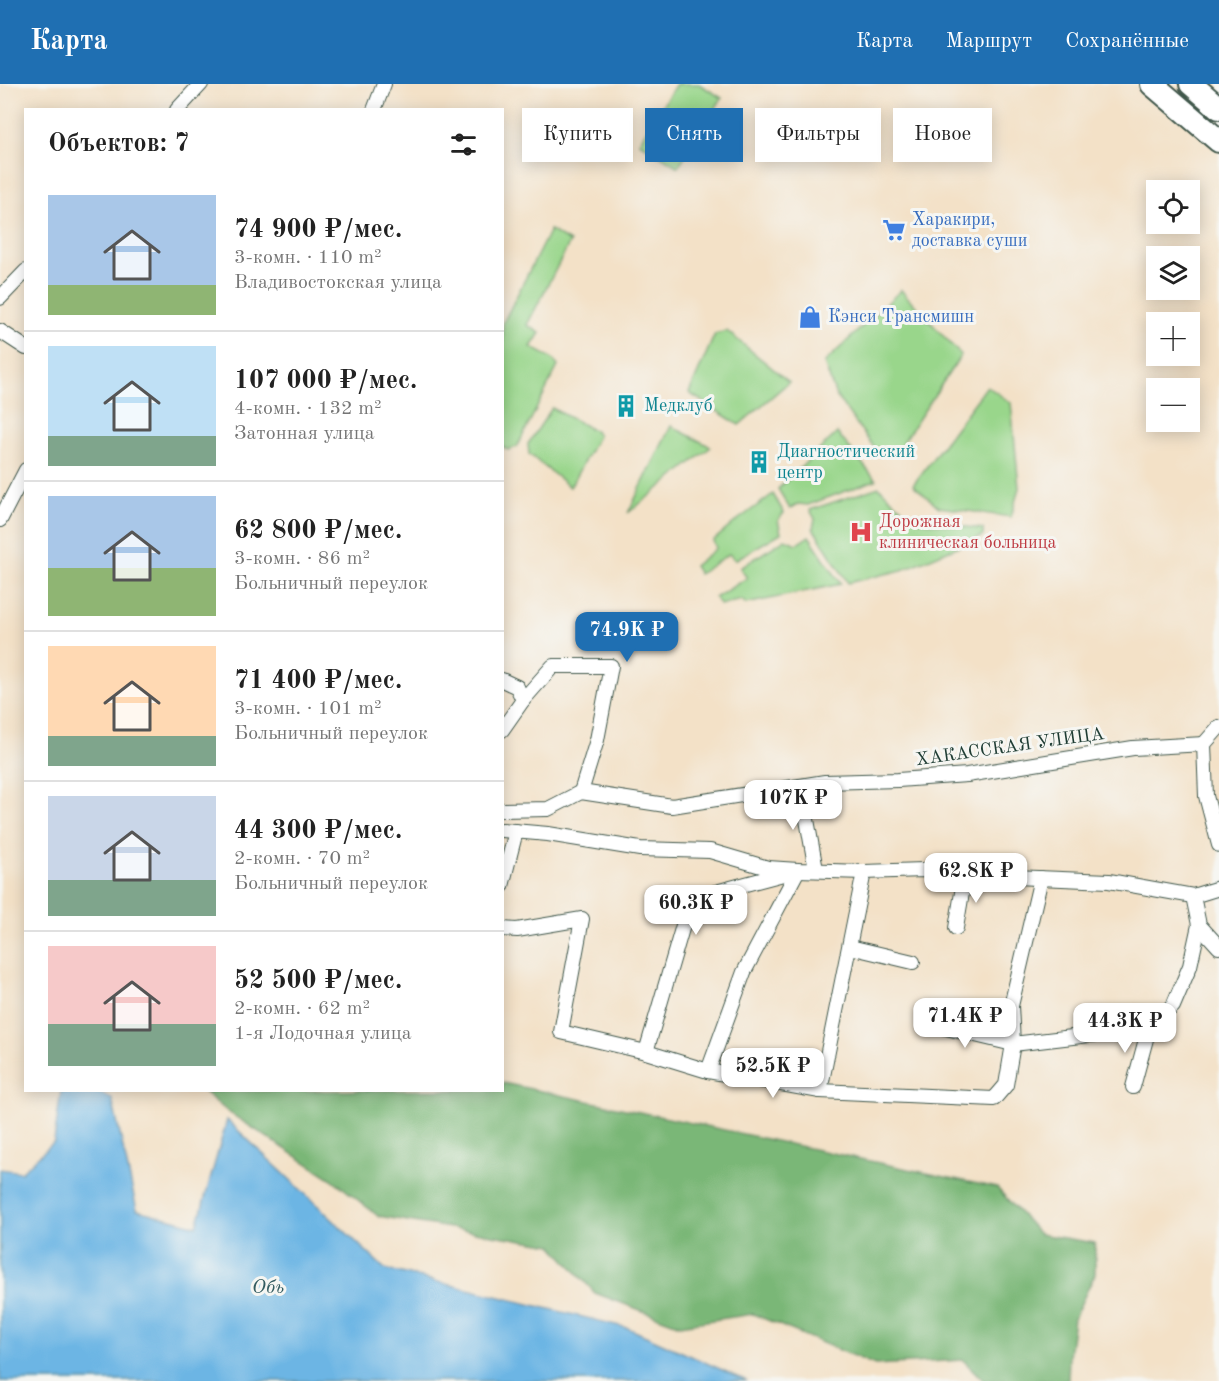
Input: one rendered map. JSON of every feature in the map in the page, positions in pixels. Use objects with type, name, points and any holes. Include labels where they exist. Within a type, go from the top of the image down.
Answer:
[{"type":"main road","points":[[1152,84],[1219,141]]},
{"type":"main road","points":[[1191,84],[1219,108]]},
{"type":"street","points":[[179,108],[201,84]]},
{"type":"street","points":[[375,108],[384,84]]},
{"type":"street","points":[[0,298],[24,273]]},
{"type":"street","points":[[0,331],[24,347]]},
{"type":"street","points":[[0,520],[24,474]]},
{"type":"street","points":[[504,727],[523,700],[553,666],[611,666],[597,740],[581,792],[548,809],[504,810]]},
{"type":"street","points":[[504,681],[517,687],[523,700]]},
{"type":"street","points":[[1219,727],[1204,744],[1206,796],[1219,845]]},
{"type":"street","name":"ХАКАССКАЯ УЛИЦА","points":[[581,792],[672,806],[825,782],[968,775],[1133,748],[1204,744]]},
{"type":"street","points":[[801,786],[816,870]]},
{"type":"street","points":[[504,870],[509,830],[640,849],[710,851],[768,868],[864,872],[924,870],[965,875],[1109,881],[1193,896],[1219,888]]},
{"type":"street","points":[[646,1052],[686,915],[698,897],[798,870]]},
{"type":"street","points":[[708,1071],[744,972],[798,870]]},
{"type":"street","points":[[820,1091],[864,872]]},
{"type":"street","points":[[956,928],[965,875]]},
{"type":"street","points":[[504,929],[517,930],[582,919],[561,1032],[646,1052],[708,1071],[820,1091],[994,1099],[1006,1085],[1013,1044],[1011,1006],[1041,878]]},
{"type":"street","points":[[1133,1087],[1149,1028],[1173,1006],[1190,966],[1199,925],[1193,896]]},
{"type":"street","points":[[1199,925],[1219,947]]},
{"type":"street","points":[[849,947],[913,962]]},
{"type":"street","points":[[925,1023],[1013,1044],[1149,1028]]},
{"type":"green space","points":[[676,84],[699,84],[722,98],[716,108],[661,108]]},
{"type":"green space","points":[[645,133],[645,146],[639,142]]},
{"type":"green space","points":[[670,162],[681,162],[678,167]]},
{"type":"green space","points":[[550,230],[570,242],[527,325],[540,333],[531,347],[553,359],[558,366],[517,447],[508,450],[504,448],[504,321]]},
{"type":"green space","points":[[901,290],[961,355],[900,447],[878,453],[836,396],[824,363]]},
{"type":"green space","points":[[727,331],[789,382],[739,425],[689,393],[715,334]]},
{"type":"green space","points":[[987,386],[1011,403],[1019,488],[1011,517],[939,507],[913,485]]},
{"type":"green space","points":[[552,408],[595,431],[598,436],[570,487],[529,454],[528,444]]},
{"type":"green space","points":[[671,426],[711,447],[628,513]]},
{"type":"green space","points":[[837,433],[876,480],[808,505],[798,504],[790,509],[778,489]]},
{"type":"green space","points":[[879,487],[912,518],[923,522],[983,529],[983,536],[902,570],[848,583],[813,528],[815,519],[810,510]]},
{"type":"green space","points":[[773,494],[784,513],[778,520],[781,533],[735,560],[729,554],[699,574],[694,566],[716,548],[713,541]]},
{"type":"green space","points":[[809,536],[841,584],[746,604],[742,600],[720,605],[715,598],[747,578],[740,568],[785,539],[797,544]]},
{"type":"green space","points":[[504,1083],[997,1188],[1039,1234],[1095,1243],[1095,1274],[1074,1318],[1068,1381],[984,1381],[963,1360],[875,1365],[753,1314],[680,1325],[595,1293],[552,1245],[378,1216],[332,1179],[228,1112],[204,1092],[504,1092]]},
{"type":"water","name":"Обь","points":[[61,1092],[99,1092],[112,1099],[137,1210],[197,1226],[227,1120],[385,1269],[628,1328],[747,1381],[0,1381],[0,1169],[21,1172],[54,1142]]},
{"type":"place","name":"Харакири, доставка суши","points":[[894,230]]},
{"type":"place","name":"Кэнси Трансмишн","points":[[810,317]]},
{"type":"place","name":"Медклуб","points":[[626,406]]},
{"type":"place","name":"Диагностический центр","points":[[759,462]]},
{"type":"place","name":"Дорожная клиническая больница","points":[[861,532]]}]
